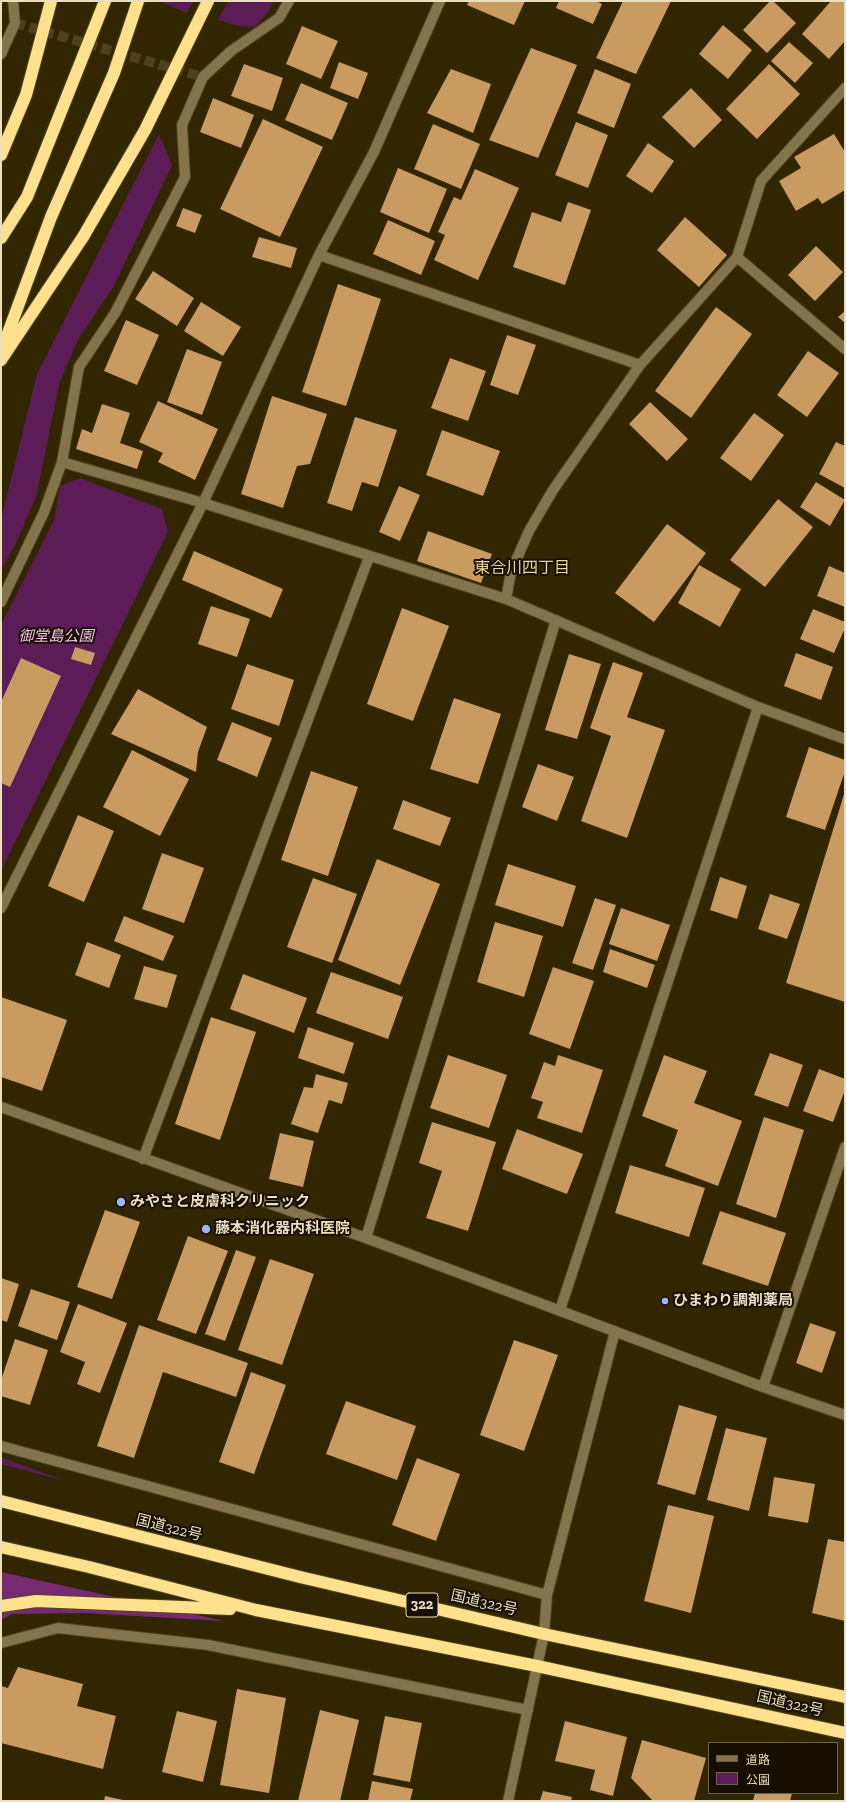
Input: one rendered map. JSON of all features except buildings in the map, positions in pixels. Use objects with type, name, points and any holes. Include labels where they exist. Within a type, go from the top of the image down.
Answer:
[{"type":"highway","points":[[1,155],[26,95],[51,1]]},
{"type":"highway","points":[[1,238],[27,198],[105,1]]},
{"type":"highway","points":[[1,352],[51,217],[114,73],[138,1]]},
{"type":"highway","points":[[1,360],[91,223],[145,130],[208,1]]},
{"type":"highway","name":"国道322号","points":[[1,1501],[300,1577],[544,1634],[845,1698]]},
{"type":"highway","name":"国道322号","points":[[1,1547],[256,1610],[537,1666],[845,1733]]},
{"type":"highway","points":[[1,1606],[36,1601],[256,1610]]},
{"type":"street","points":[[1,54],[15,23],[14,1]]},
{"type":"street","points":[[1,602],[44,512],[62,462],[79,367],[115,313],[184,177],[182,125],[203,77],[231,51],[279,18],[289,1]]},
{"type":"street","points":[[1,908],[203,503],[319,256],[374,152],[440,1]]},
{"type":"street","points":[[506,599],[511,572],[529,531],[553,490],[640,365],[737,257],[761,181],[845,88]]},
{"type":"street","points":[[319,256],[640,365]]},
{"type":"street","points":[[737,257],[845,348]]},
{"type":"street","points":[[62,462],[203,503],[369,557],[506,599],[758,707],[845,739]]},
{"type":"street","points":[[143,1159],[369,557]]},
{"type":"street","points":[[366,1238],[556,620]]},
{"type":"street","points":[[560,1310],[758,707]]},
{"type":"street","points":[[1,1107],[366,1238],[763,1387],[845,1416]]},
{"type":"street","points":[[763,1387],[845,1147]]},
{"type":"street","points":[[508,1801],[544,1634],[547,1595],[615,1331]]},
{"type":"street","points":[[1,1446],[547,1595]]},
{"type":"street","points":[[1,1643],[58,1628],[208,1645],[528,1710]]},
{"type":"green space","points":[[159,1],[194,1],[186,13]]},
{"type":"green space","points":[[228,1],[274,1],[268,12],[255,27],[238,26],[218,20]]},
{"type":"green space","points":[[159,134],[172,165],[114,286],[79,338],[60,381],[36,497],[18,539],[1,571],[1,519],[37,374]]},
{"type":"green space","name":"御堂島公園","points":[[80,478],[162,509],[168,532],[1,871],[1,625],[54,520],[60,486]]},
{"type":"green space","points":[[1,1457],[65,1481],[1,1464]]},
{"type":"shaded area","points":[[1,1572],[224,1621],[85,1613],[12,1614],[1,1620]]},
{"type":"tunnel","points":[[15,23],[203,77]]},
{"type":"place","name":"みやさと皮膚科クリニック","points":[[121,1202]]},
{"type":"place","name":"藤本消化器内科医院","points":[[206,1229]]},
{"type":"place","name":"ひまわり調剤薬局","points":[[665,1301]]},
{"type":"district","name":"東合川四丁目","points":[[522,568]]}]
